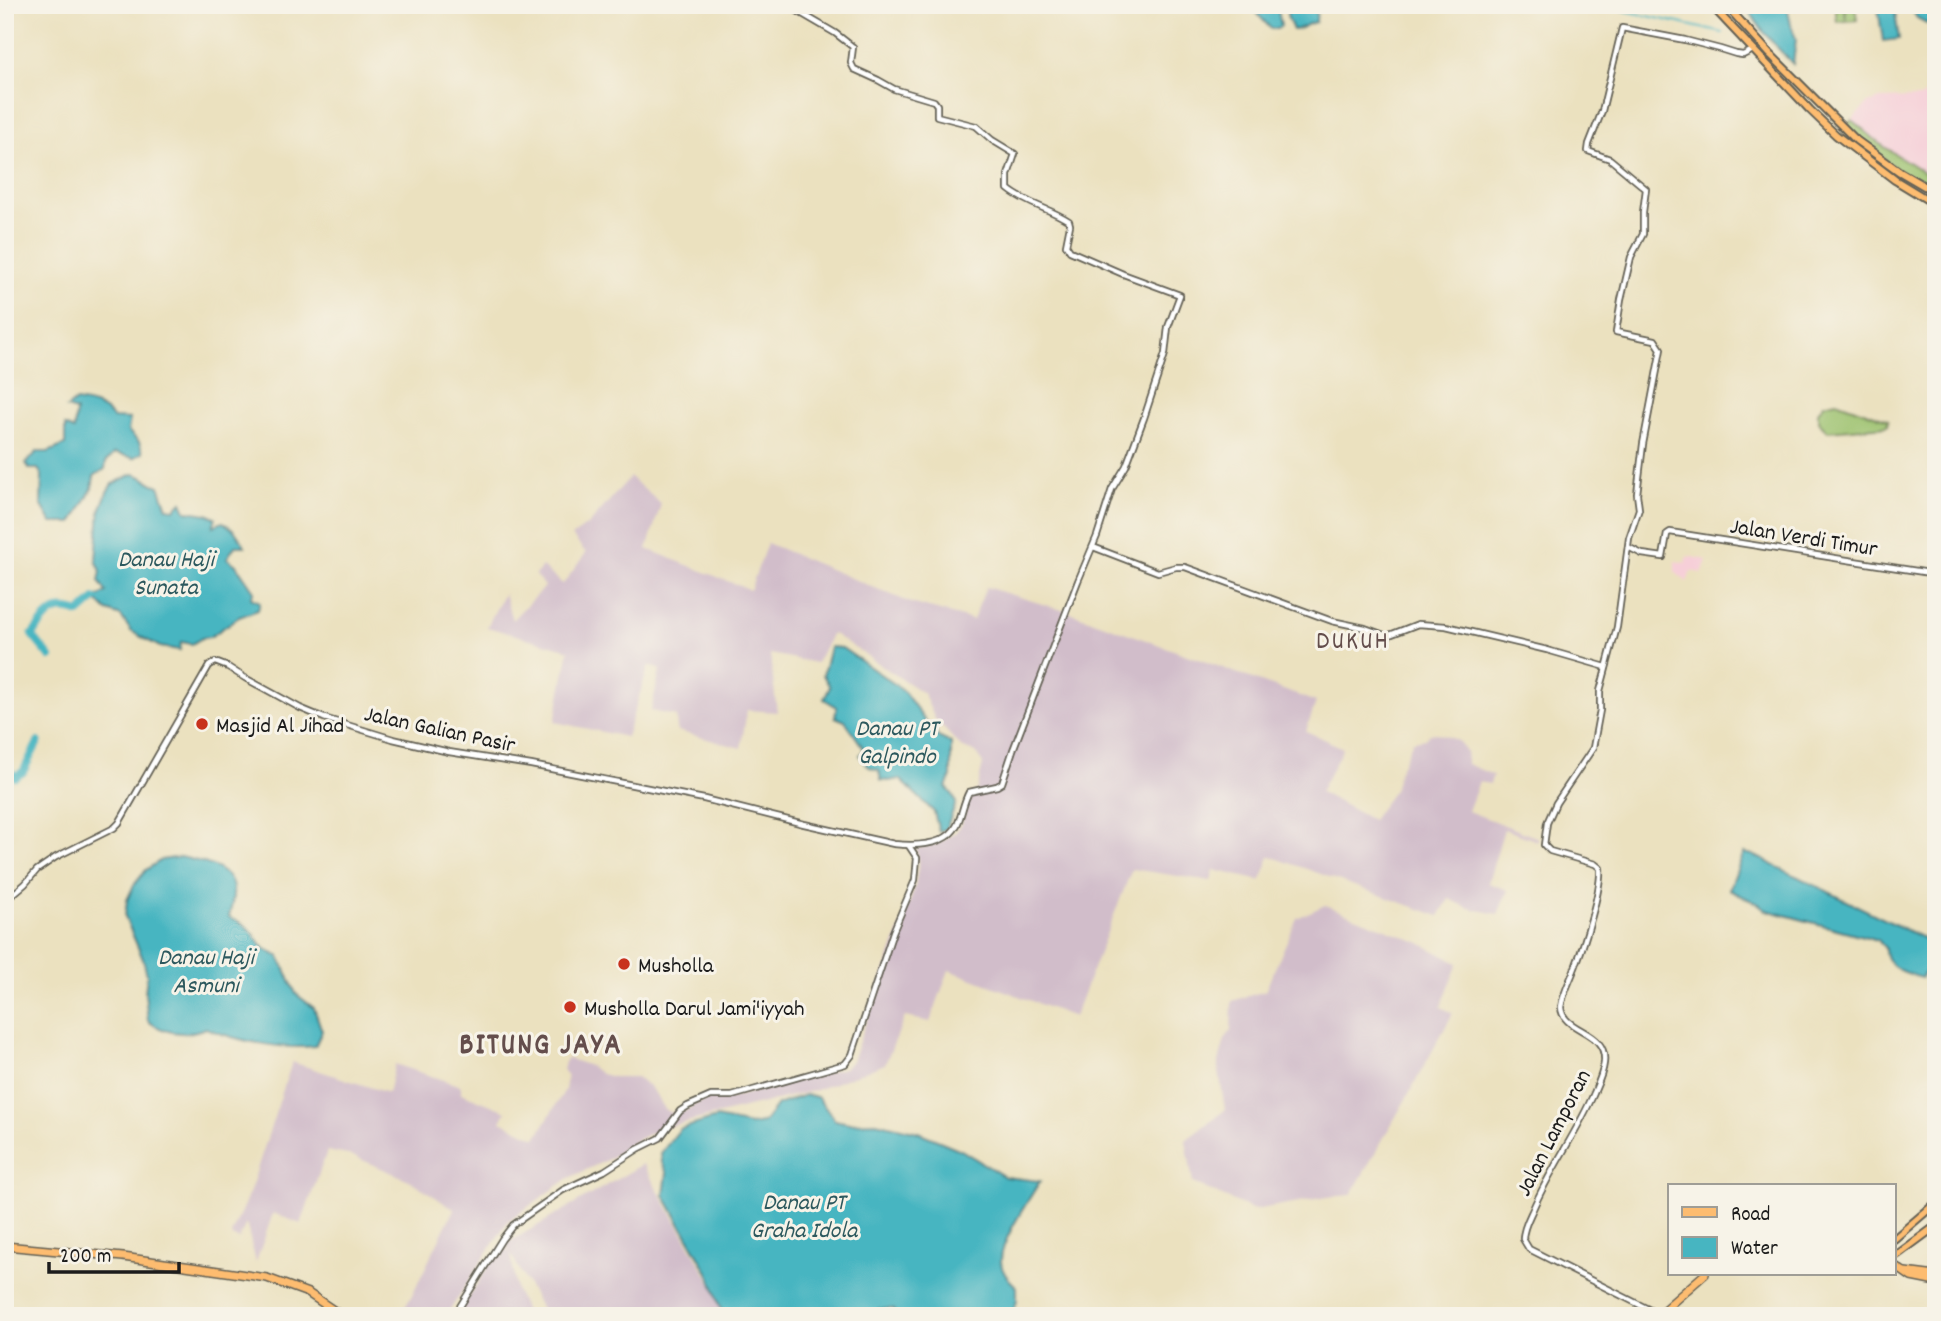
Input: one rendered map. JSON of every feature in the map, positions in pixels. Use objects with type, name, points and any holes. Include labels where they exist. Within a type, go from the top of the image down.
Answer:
[{"type":"highway","points":[[5,1245],[133,1258],[267,1278],[308,1293],[342,1316]]},
{"type":"highway","points":[[1896,1266],[1911,1277],[1936,1282]]},
{"type":"highway","points":[[1905,1272],[1936,1276]]},
{"type":"highway","points":[[1658,1315],[1703,1276]]},
{"type":"main road","points":[[1711,5],[1829,129],[1895,180],[1936,205]]},
{"type":"main road","points":[[1726,5],[1770,54],[1856,139],[1900,172],[1936,193]]},
{"type":"main road","points":[[1798,96],[1805,89]]},
{"type":"main road","points":[[1896,1237],[1936,1203]]},
{"type":"main road","points":[[1896,1256],[1936,1226]]},
{"type":"street","points":[[454,1316],[513,1225],[563,1190],[604,1171],[660,1138],[680,1111],[711,1096],[732,1096],[845,1064],[852,1055],[893,932],[915,880],[917,858],[909,846],[943,839],[954,829],[969,792],[1002,783],[1093,547],[1112,489],[1129,457],[1156,387],[1165,354],[1168,327],[1180,295],[1070,251],[1066,245],[1069,221],[1008,189],[1008,175],[1015,153],[992,140],[976,126],[937,116],[934,100],[894,89],[853,69],[853,47],[788,5]]},
{"type":"street","points":[[1093,547],[1158,572],[1179,567],[1196,571],[1332,621],[1387,636],[1418,624],[1430,624],[1547,650],[1606,667],[1616,627],[1630,536],[1639,513],[1637,494],[1642,454],[1661,349],[1655,340],[1616,332],[1632,257],[1643,234],[1646,189],[1610,159],[1588,151],[1589,145],[1602,111],[1622,28],[1685,40],[1736,54],[1743,55],[1753,49]]},
{"type":"street","name":"Jalan Verdi Timur","points":[[1628,547],[1642,554],[1663,557],[1668,532],[1936,575]]},
{"type":"street","name":"Jalan Galian Pasir","points":[[5,901],[37,870],[56,857],[119,823],[209,666],[215,662],[229,667],[300,708],[393,739],[449,752],[694,797],[837,832],[909,846]]},
{"type":"street","name":"Jalan Lamporan","points":[[1606,667],[1600,691],[1600,710],[1593,748],[1556,803],[1547,822],[1544,838],[1544,845],[1550,851],[1595,864],[1600,868],[1600,881],[1591,916],[1561,1012],[1565,1019],[1600,1043],[1604,1065],[1587,1109],[1536,1200],[1523,1239],[1529,1249],[1658,1315]]},
{"type":"shaded area","points":[[1936,89],[1936,180],[1894,154],[1852,120],[1868,103],[1880,99],[1920,98]]},
{"type":"shaded area","points":[[630,477],[661,504],[647,549],[750,590],[767,543],[911,603],[973,620],[986,587],[1072,613],[1316,702],[1306,731],[1343,748],[1320,792],[1372,820],[1394,790],[1399,771],[1413,741],[1436,733],[1452,738],[1466,751],[1467,764],[1493,775],[1490,784],[1479,782],[1468,811],[1538,838],[1538,841],[1504,829],[1488,883],[1508,890],[1498,914],[1469,908],[1449,899],[1439,916],[1270,856],[1261,881],[1214,870],[1211,881],[1132,869],[1074,1017],[949,970],[930,1022],[905,1017],[885,1064],[816,1090],[659,1129],[633,1142],[609,1159],[569,1178],[508,1221],[446,1316],[399,1316],[454,1209],[409,1180],[353,1156],[327,1151],[301,1224],[273,1213],[256,1262],[246,1223],[239,1239],[231,1236],[250,1191],[292,1062],[388,1093],[395,1064],[461,1086],[461,1093],[506,1111],[501,1121],[536,1138],[565,1090],[567,1077],[563,1070],[566,1058],[590,1066],[601,1074],[635,1077],[648,1085],[665,1109],[672,1113],[685,1111],[711,1098],[727,1099],[844,1068],[852,1061],[915,887],[919,861],[916,849],[940,843],[956,832],[962,823],[969,796],[977,790],[983,764],[976,753],[961,747],[935,719],[923,693],[832,633],[816,663],[770,654],[777,712],[747,710],[741,748],[677,731],[676,716],[651,711],[660,670],[649,665],[626,737],[555,722],[569,650],[487,627],[504,593],[512,620],[545,586],[535,575],[542,567],[563,584],[586,553],[572,536],[590,523]]},
{"type":"shaded area","points":[[1687,556],[1707,560],[1702,573],[1691,571],[1687,582],[1675,572],[1675,561],[1686,563]]},
{"type":"shaded area","points":[[1325,905],[1418,942],[1458,963],[1441,1007],[1453,1013],[1351,1195],[1254,1210],[1193,1183],[1186,1140],[1225,1110],[1218,1065],[1225,1040],[1231,1030],[1232,1001],[1265,991],[1297,918]]},
{"type":"shaded area","points":[[643,1164],[730,1316],[545,1316],[511,1254],[516,1290],[527,1316],[457,1316],[502,1244],[510,1252],[506,1244]]},
{"type":"green space","points":[[1835,5],[1843,5],[1846,19],[1845,5],[1855,5],[1857,20],[1837,22]]},
{"type":"green space","points":[[1852,120],[1880,144],[1936,180],[1936,191],[1900,172],[1844,128]]},
{"type":"green space","points":[[1836,401],[1888,420],[1887,426],[1828,431],[1818,421],[1818,412],[1824,404]]},
{"type":"water","points":[[1234,5],[1277,5],[1281,26],[1271,29],[1255,11]]},
{"type":"water","points":[[1288,5],[1317,5],[1316,22],[1293,30],[1287,16]]},
{"type":"water","points":[[1752,5],[1787,5],[1796,39],[1793,64],[1758,24],[1749,9]]},
{"type":"water","points":[[1909,5],[1936,5],[1936,28],[1917,18]]},
{"type":"water","points":[[1894,6],[1899,39],[1883,41],[1878,8]]},
{"type":"water","points":[[76,401],[101,408],[113,418],[130,419],[128,431],[139,442],[143,452],[134,458],[115,453],[106,462],[105,469],[94,476],[92,489],[72,523],[52,523],[41,504],[42,475],[38,469],[29,469],[26,463],[37,452],[48,452],[65,445],[65,426],[74,430],[76,411],[67,408]]},
{"type":"water","name":"Danau Haji Sunata","points":[[133,474],[159,486],[167,508],[175,509],[182,502],[186,511],[216,518],[213,526],[223,522],[234,530],[245,546],[235,546],[227,558],[236,565],[254,591],[251,598],[260,602],[258,610],[239,617],[210,637],[192,644],[181,642],[180,650],[160,647],[131,631],[121,616],[107,611],[95,599],[106,592],[99,581],[101,571],[96,560],[100,511],[112,484]]},
{"type":"water","name":"Danau PT Galpindo","points":[[830,647],[842,648],[896,685],[938,737],[951,743],[951,777],[946,787],[956,803],[946,829],[939,832],[934,812],[900,779],[881,780],[879,770],[863,761],[860,755],[864,749],[845,721],[835,717],[837,707],[824,699],[830,687],[823,675]]},
{"type":"water","points":[[1744,853],[1933,943],[1932,957],[1924,974],[1921,978],[1892,965],[1885,948],[1878,940],[1766,910],[1729,890]]},
{"type":"water","name":"Danau Haji Asmuni","points":[[181,857],[213,866],[231,881],[233,895],[229,917],[245,925],[263,947],[279,956],[296,994],[314,1008],[322,1031],[315,1046],[288,1047],[260,1043],[206,1028],[176,1033],[148,1021],[145,993],[147,975],[125,917],[127,900],[134,885],[146,870],[161,860]]},
{"type":"water","name":"Danau PT Graha Idola","points":[[805,1095],[817,1097],[835,1120],[849,1123],[876,1122],[918,1132],[961,1150],[1005,1177],[1040,1181],[1010,1231],[1002,1252],[1002,1268],[1008,1279],[1017,1287],[1017,1301],[1011,1316],[900,1316],[893,1309],[879,1309],[871,1316],[725,1316],[710,1276],[664,1195],[667,1173],[661,1153],[680,1129],[716,1118],[750,1125],[763,1123],[777,1105]]},
{"type":"waterway","points":[[1599,5],[1723,33]]},
{"type":"waterway","points":[[50,657],[32,635],[42,622],[57,610],[79,613],[95,599]]},
{"type":"waterway","points":[[5,766],[15,777],[23,772],[38,742]]},
{"type":"place","name":"Masjid Al Jihad","points":[[202,724]]},
{"type":"place","name":"Musholla","points":[[624,964]]},
{"type":"place","name":"Musholla Darul Jami'iyyah","points":[[570,1007]]},
{"type":"district","name":"DUKUH","points":[[1353,639]]},
{"type":"district","name":"BITUNG JAYA","points":[[541,1043]]}]
